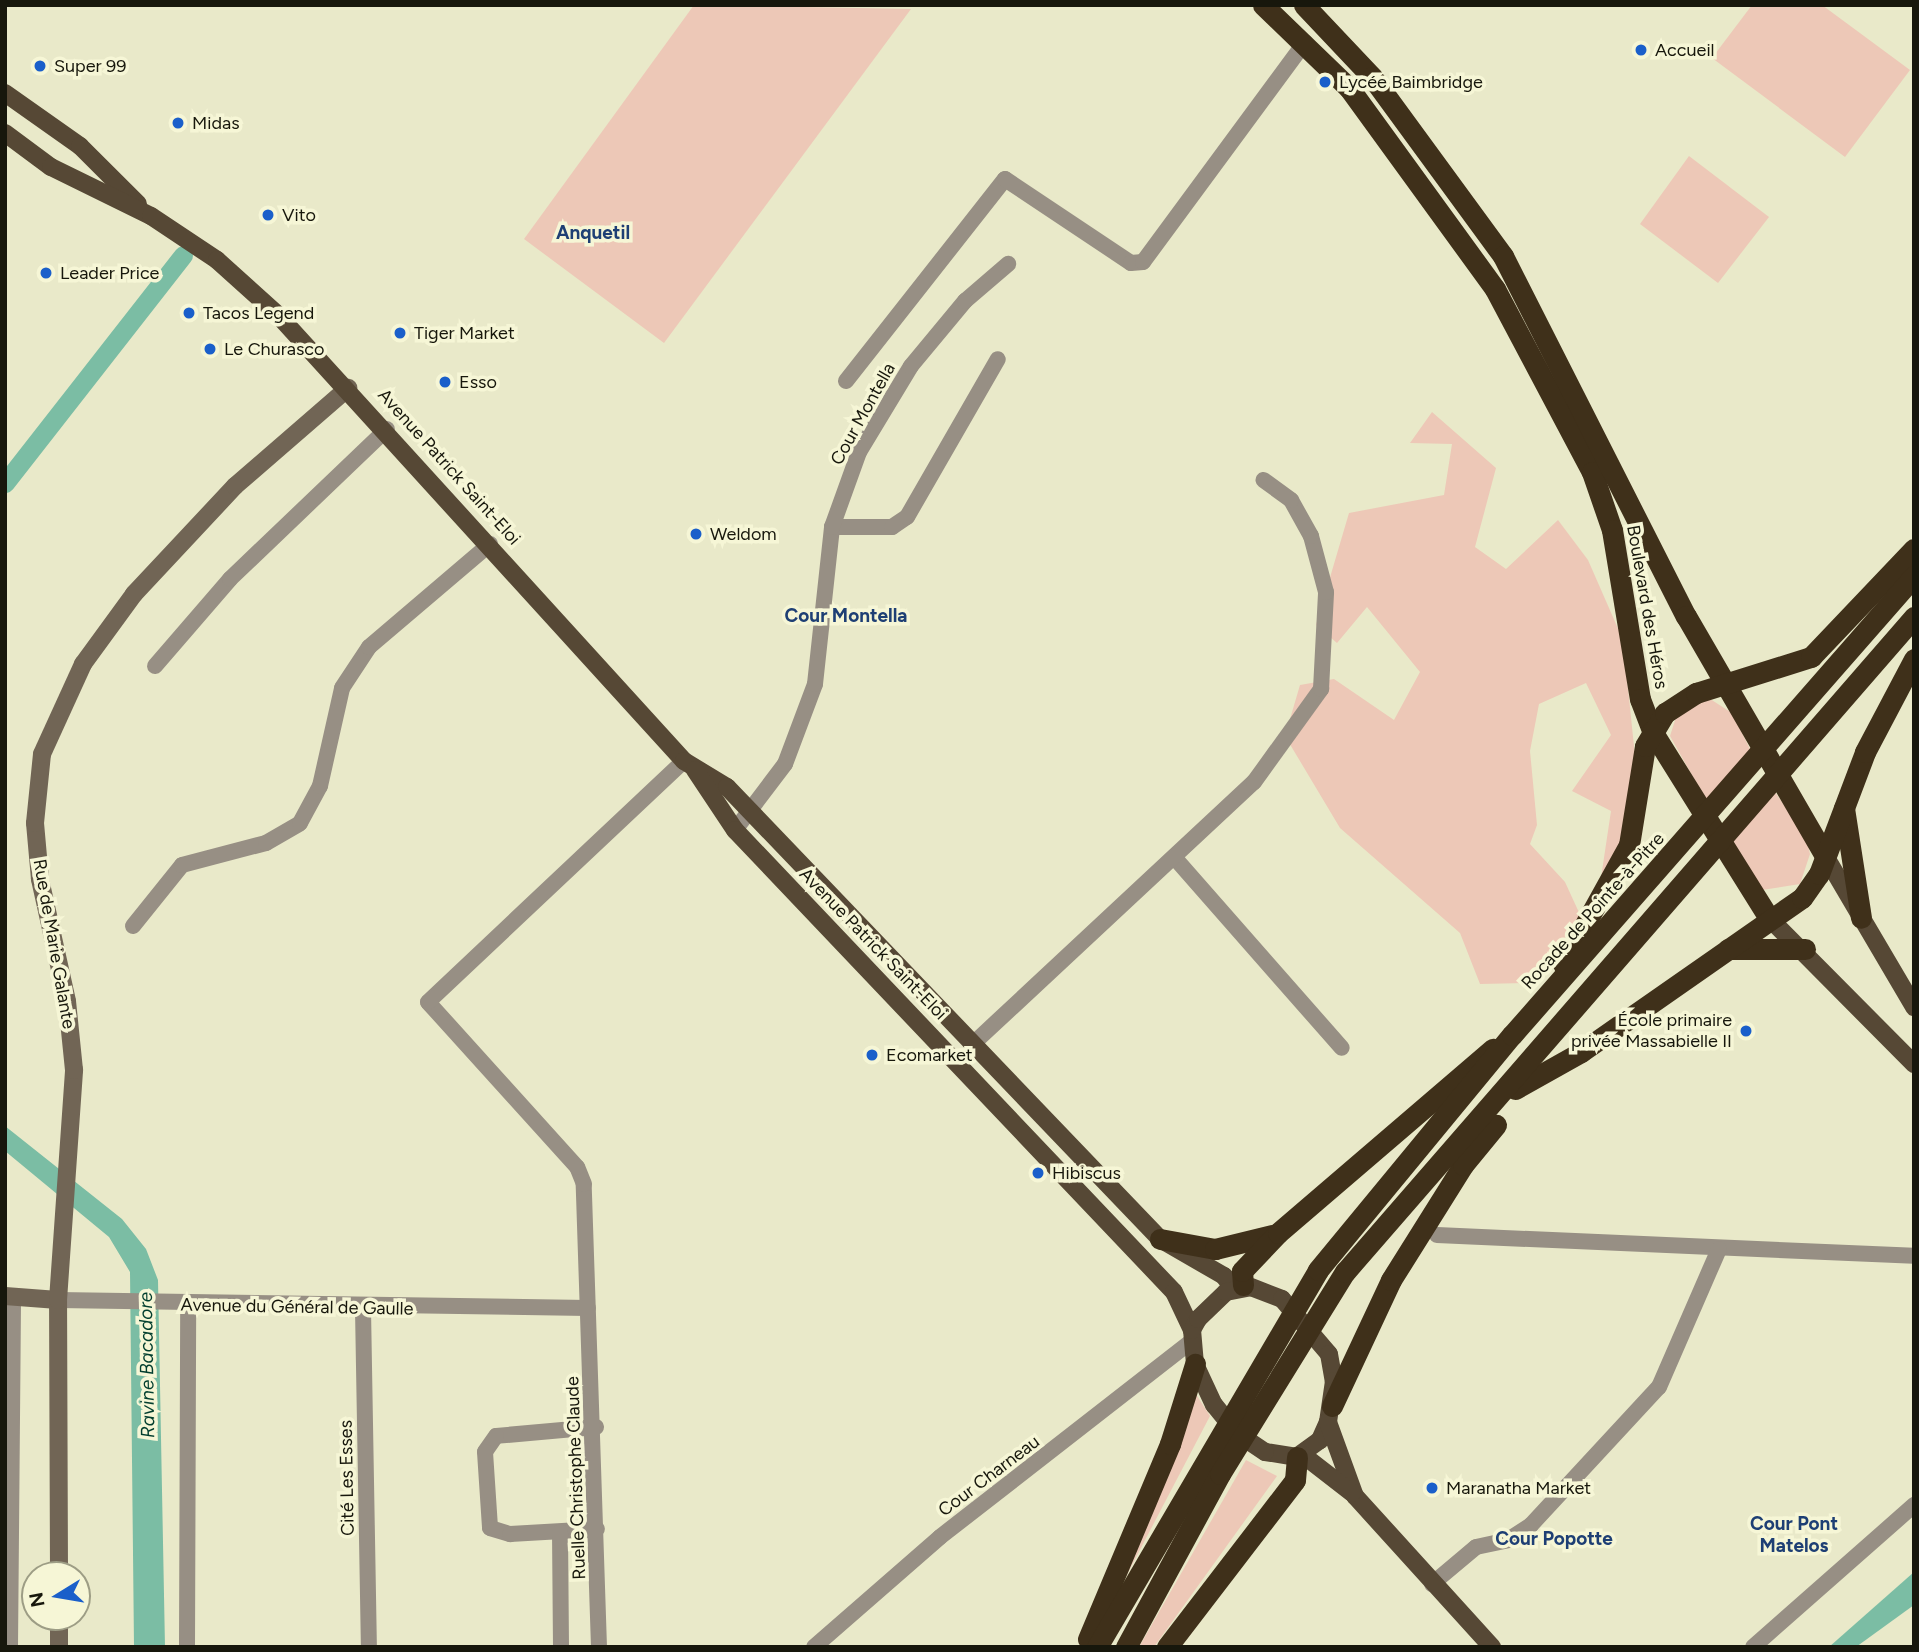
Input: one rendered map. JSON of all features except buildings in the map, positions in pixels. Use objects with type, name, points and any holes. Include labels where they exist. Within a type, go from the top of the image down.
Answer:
[{"type":"highway","name":"Boulevard des Héros","points":[[1263,5],[1305,42],[1349,88],[1495,289],[1592,472],[1612,530],[1640,699],[1652,731],[1743,886],[1769,918]]},
{"type":"highway","name":"Boulevard des Héros","points":[[1304,5],[1372,77],[1503,256],[1723,685],[1824,854]]},
{"type":"highway","points":[[1532,1013],[1629,845],[1652,731],[1677,702],[1811,657],[1914,549]]},
{"type":"highway","name":"Rocade de Pointe-à-Pitre","points":[[1097,1647],[1200,1464],[1311,1280],[1512,1035],[1914,576]]},
{"type":"highway","points":[[1126,1647],[1220,1474],[1332,1292],[1914,617]]},
{"type":"highway","points":[[1505,1094],[1544,1073],[1812,887],[1844,803],[1914,659]]},
{"type":"highway","points":[[1844,803],[1861,918]]},
{"type":"highway","points":[[1726,949],[1805,950]]},
{"type":"highway","points":[[1485,1054],[1552,981]]},
{"type":"highway","points":[[1238,1287],[1242,1271],[1278,1233],[1485,1054],[1512,1035]]},
{"type":"highway","points":[[1330,1414],[1391,1280],[1463,1165],[1544,1073]]},
{"type":"highway","points":[[1463,1165],[1475,1128]]},
{"type":"highway","points":[[1160,1238],[1215,1249],[1278,1233]]},
{"type":"highway","points":[[1084,1647],[1170,1444],[1195,1364]]},
{"type":"highway","points":[[1167,1647],[1295,1480],[1300,1456]]},
{"type":"main road","name":"Avenue Patrick Saint-Eloi","points":[[5,93],[80,146],[151,216]]},
{"type":"main road","name":"Avenue Patrick Saint-Eloi","points":[[5,133],[51,167],[151,216],[217,260],[348,388],[690,765],[735,830],[1174,1292],[1192,1336]]},
{"type":"main road","name":"Avenue Patrick Saint-Eloi","points":[[690,765],[727,787],[976,1041],[1160,1238],[1238,1287]]},
{"type":"main road","name":"Boulevard des Héros","points":[[1824,854],[1914,1007]]},
{"type":"main road","name":"Boulevard des Héros","points":[[1769,918],[1805,950],[1914,1063]]},
{"type":"main road","points":[[1355,1496],[1330,1414],[1333,1370],[1317,1333],[1282,1299],[1238,1287],[1192,1336],[1195,1364],[1214,1405],[1237,1433],[1265,1452],[1300,1456],[1355,1496],[1432,1584],[1492,1647]]},
{"type":"main road","points":[[1300,1456],[1330,1414]]},
{"type":"street","points":[[846,382],[1005,179],[1131,263],[1143,262],[1305,42]]},
{"type":"street","name":"Cour Montella","points":[[735,830],[785,764],[815,684],[832,527],[859,453],[911,366],[965,301],[1008,264]]},
{"type":"street","points":[[832,527],[892,527],[907,517],[998,359]]},
{"type":"street","name":"Rue de Marie Galante","points":[[59,1561],[58,1300],[70,1161],[70,1021],[35,823],[42,754],[59,705],[83,664],[164,560],[235,486],[348,388]]},
{"type":"street","points":[[155,666],[230,579],[387,429]]},
{"type":"street","points":[[976,1041],[1254,782],[1321,688],[1325,592],[1311,536],[1291,500],[1263,480]]},
{"type":"street","points":[[133,926],[182,865],[267,843],[300,822],[320,786],[342,688],[369,648],[491,544]]},
{"type":"street","name":"Ruelle Christophe Claude","points":[[599,1647],[596,1427],[588,1308],[584,1184],[577,1167],[428,1002],[690,765]]},
{"type":"street","points":[[1174,856],[1342,1048]]},
{"type":"street","points":[[1437,1235],[1914,1256]]},
{"type":"street","points":[[1432,1584],[1476,1547],[1508,1540],[1531,1525],[1659,1387],[1719,1249]]},
{"type":"street","points":[[9,1296],[10,1647]]},
{"type":"street","name":"Avenue du Général de Gaulle","points":[[9,1296],[182,1305],[363,1309],[588,1308]]},
{"type":"street","points":[[182,1305],[187,1647]]},
{"type":"street","name":"Cité Les Esses","points":[[363,1309],[369,1647]]},
{"type":"street","name":"Cour Charneau","points":[[814,1647],[940,1537],[1192,1336]]},
{"type":"street","points":[[596,1427],[496,1436],[488,1443],[491,1528],[560,1532],[597,1530]]},
{"type":"street","points":[[1753,1647],[1914,1505]]},
{"type":"street","points":[[560,1532],[561,1647]]},
{"type":"shaded area","points":[[694,5],[911,9],[664,343],[524,239]]},
{"type":"shaded area","points":[[1752,5],[1822,5],[1910,70],[1845,157],[1712,58]]},
{"type":"shaded area","points":[[1689,156],[1769,217],[1718,283],[1640,224]]},
{"type":"shaded area","points":[[1432,412],[1496,468],[1475,547],[1506,569],[1558,520],[1588,560],[1623,640],[1635,756],[1630,832],[1599,891],[1611,811],[1572,791],[1611,735],[1586,683],[1539,704],[1530,751],[1537,825],[1530,844],[1565,882],[1582,919],[1556,960],[1527,983],[1480,984],[1460,933],[1340,828],[1285,736],[1300,685],[1334,679],[1394,720],[1420,672],[1367,607],[1337,643],[1316,625],[1349,513],[1444,495],[1452,444],[1410,443]]},
{"type":"shaded area","points":[[1707,697],[1732,713],[1752,753],[1707,802],[1670,736],[1678,711]]},
{"type":"shaded area","points":[[1775,792],[1806,837],[1810,854],[1800,884],[1762,890],[1730,843]]},
{"type":"shaded area","points":[[1192,1388],[1210,1416],[1121,1586]]},
{"type":"shaded area","points":[[1246,1460],[1277,1476],[1154,1647],[1139,1647]]},
{"type":"water","name":"Ravine Bacadore","points":[[5,1126],[122,1219],[146,1249],[158,1280],[165,1647],[134,1647],[130,1272],[109,1237],[5,1151]]},
{"type":"water","points":[[1914,1572],[1914,1605],[1856,1647],[1829,1647]]},
{"type":"waterway","points":[[5,483],[183,255]]},
{"type":"place","name":"Accueil","points":[[1641,50]]},
{"type":"place","name":"Super 99","points":[[40,66]]},
{"type":"place","name":"Lycée Baimbridge","points":[[1325,82]]},
{"type":"place","name":"Midas","points":[[178,123]]},
{"type":"place","name":"Vito","points":[[268,215]]},
{"type":"place","name":"Leader Price","points":[[46,273]]},
{"type":"place","name":"Tacos Legend","points":[[189,313]]},
{"type":"place","name":"Tiger Market","points":[[400,333]]},
{"type":"place","name":"Le Churasco","points":[[210,349]]},
{"type":"place","name":"Esso","points":[[445,382]]},
{"type":"place","name":"Weldom","points":[[696,534]]},
{"type":"place","name":"École primaire privée Massabielle II","points":[[1746,1031]]},
{"type":"place","name":"Ecomarket","points":[[872,1055]]},
{"type":"place","name":"Hibiscus","points":[[1038,1173]]},
{"type":"place","name":"Maranatha Market","points":[[1432,1488]]},
{"type":"district","name":"Anquetil","points":[[593,233]]},
{"type":"district","name":"Cour Montella","points":[[846,616]]},
{"type":"district","name":"Cour Pont Matelos","points":[[1794,1535]]},
{"type":"district","name":"Cour Popotte","points":[[1554,1539]]}]
